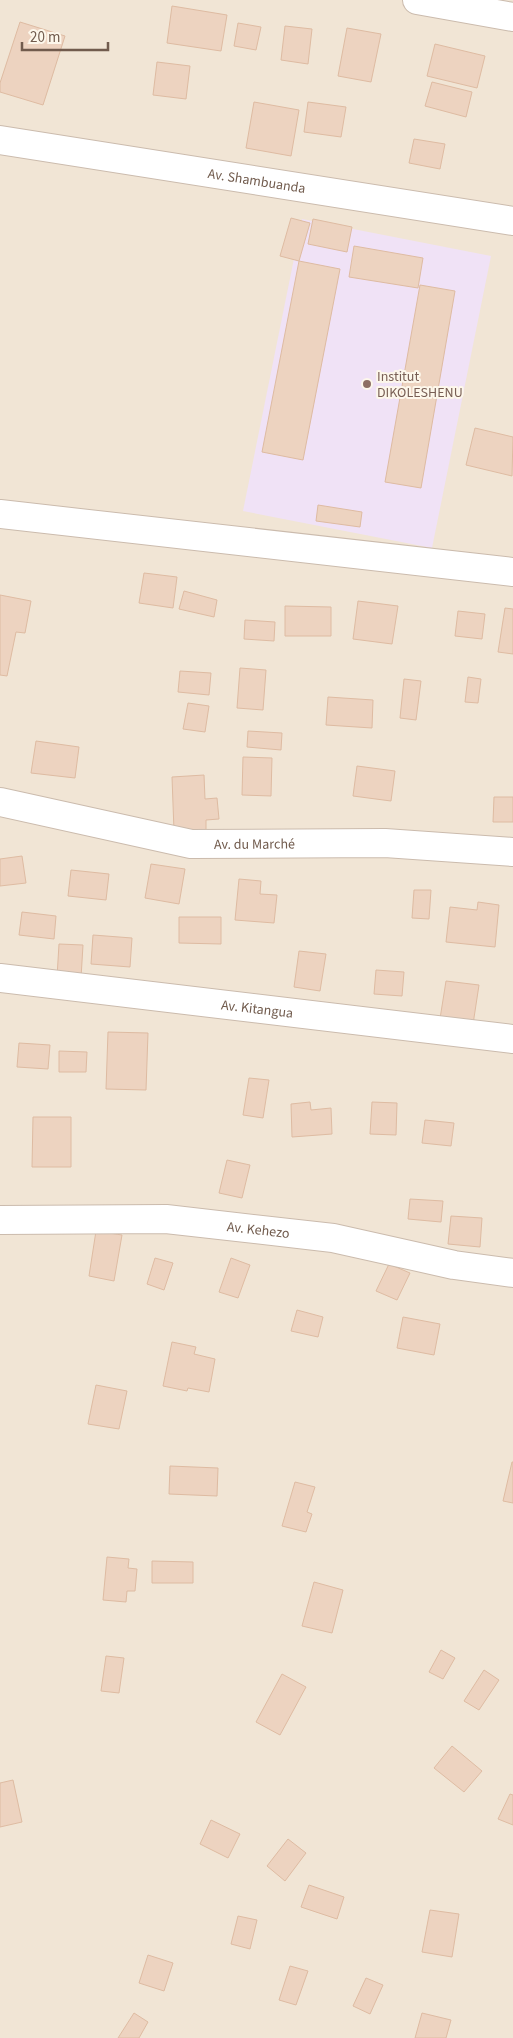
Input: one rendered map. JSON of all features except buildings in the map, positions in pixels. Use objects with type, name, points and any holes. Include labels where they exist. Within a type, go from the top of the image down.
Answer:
[{"type":"street","points":[[417,0],[513,17]]},
{"type":"street","name":"Av. Shambuanda","points":[[0,140],[513,221]]},
{"type":"street","points":[[0,514],[513,572]]},
{"type":"street","name":"Av. du Marché","points":[[0,802],[191,844],[384,843],[513,852]]},
{"type":"street","name":"Av. Kitangua","points":[[0,978],[513,1039]]},
{"type":"street","name":"Av. Kehezo","points":[[0,1220],[166,1219],[333,1238],[454,1265],[513,1273]]},
{"type":"shaded area","points":[[0,0],[513,0],[513,2038],[0,2038]]},
{"type":"shaded area","name":"Institut DIKOLESHENU","points":[[302,219],[491,256],[432,548],[243,511]]},
{"type":"place","name":"Institut DIKOLESHENU","points":[[367,384]]}]
